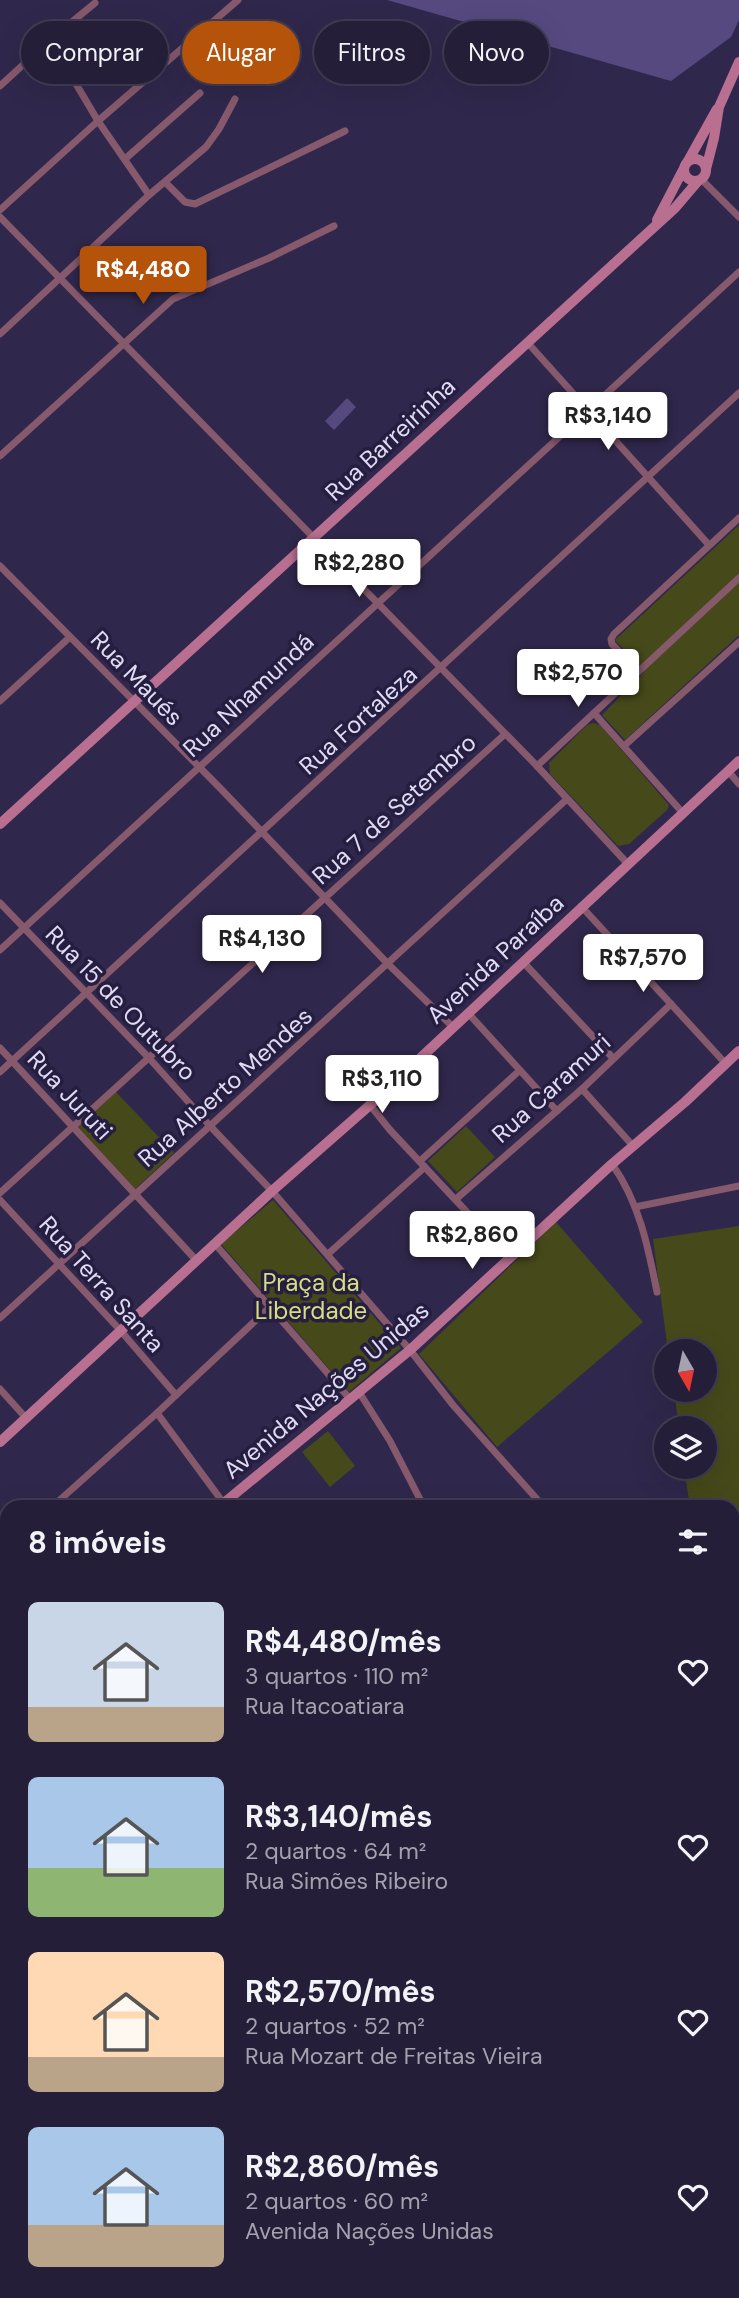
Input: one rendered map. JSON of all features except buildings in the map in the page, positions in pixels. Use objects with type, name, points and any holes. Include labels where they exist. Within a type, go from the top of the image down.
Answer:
[{"type":"street","points":[[0,210],[238,0]]},
{"type":"street","points":[[73,21],[95,3]]},
{"type":"street","name":"Rua Barreirinha","points":[[653,227],[706,126],[719,107],[739,62]]},
{"type":"street","points":[[0,86],[21,67]]},
{"type":"street","points":[[77,84],[98,121],[149,195]]},
{"type":"street","points":[[125,159],[200,93]]},
{"type":"street","points":[[0,334],[149,195],[206,147],[235,99]]},
{"type":"street","name":"Rua Barreirinha","points":[[0,824],[684,199],[702,176],[715,138],[719,107]]},
{"type":"street","points":[[165,182],[185,202],[195,204],[345,131]]},
{"type":"street","points":[[702,176],[686,177],[686,166],[697,159],[701,161],[702,176],[739,217]]},
{"type":"street","points":[[0,217],[537,766],[627,863]]},
{"type":"street","points":[[0,456],[176,298],[269,258],[334,226]]},
{"type":"street","name":"Rua Nhamundá","points":[[0,950],[376,602],[739,272]]},
{"type":"street","points":[[527,341],[709,545]]},
{"type":"street","name":"Rua Fortaleza","points":[[0,1072],[739,393]]},
{"type":"street","points":[[638,673],[612,644],[612,638],[739,518]]},
{"type":"street","name":"Rua Maués","points":[[0,566],[3,576],[70,637],[134,701],[388,964],[453,1027]]},
{"type":"street","points":[[537,766],[739,578]]},
{"type":"street","points":[[0,701],[70,637]]},
{"type":"street","points":[[624,746],[739,642]]},
{"type":"street","points":[[594,713],[682,811]]},
{"type":"street","name":"Rua 7 de Setembro","points":[[0,1194],[504,735]]},
{"type":"street","name":"Avenida Paraíba","points":[[0,1442],[272,1191],[370,1105],[524,963],[682,811],[739,761]]},
{"type":"street","points":[[728,771],[739,784]]},
{"type":"street","name":"Rua Alberto Mendes","points":[[0,1318],[567,799]]},
{"type":"street","name":"Rua 15 de Outubro","points":[[0,903],[88,993],[272,1191],[410,1350],[453,1405],[538,1500]]},
{"type":"street","points":[[581,906],[726,1063]]},
{"type":"street","points":[[524,963],[613,1058]]},
{"type":"street","name":"Rua Caramuri","points":[[456,1199],[582,1089],[671,1004]]},
{"type":"street","points":[[467,1013],[557,1111]]},
{"type":"street","name":"Rua Juruti","points":[[0,1048],[197,1261]]},
{"type":"street","name":"Avenida Nações Unidas","points":[[230,1500],[410,1350],[611,1164],[634,1147],[739,1051]]},
{"type":"street","points":[[328,1254],[519,1071]]},
{"type":"street","points":[[582,1089],[634,1147]]},
{"type":"street","points":[[370,1105],[510,1258]]},
{"type":"street","points":[[611,1164],[626,1185],[635,1206],[648,1243],[657,1292]]},
{"type":"street","points":[[635,1206],[739,1186]]},
{"type":"street","name":"Rua Terra Santa","points":[[0,1200],[176,1395]]},
{"type":"street","points":[[215,1244],[270,1307],[355,1395],[390,1441],[420,1500]]},
{"type":"street","points":[[60,1500],[270,1307]]},
{"type":"street","points":[[0,1389],[26,1418]]},
{"type":"street","points":[[157,1413],[219,1500]]},
{"type":"green space","points":[[739,525],[739,635],[625,740],[602,715],[644,672],[615,640]]},
{"type":"green space","points":[[587,725],[600,725],[669,805],[667,810],[629,844],[618,846],[550,774],[549,763]]},
{"type":"green space","points":[[116,1092],[174,1153],[135,1189],[77,1127]]},
{"type":"green space","points":[[466,1126],[495,1157],[457,1192],[428,1161]]},
{"type":"green space","name":"Praça da Liberdade","points":[[273,1200],[401,1348],[349,1392],[221,1244]]},
{"type":"green space","points":[[556,1222],[643,1322],[497,1447],[419,1354]]},
{"type":"green space","points":[[739,1226],[739,1500],[689,1500],[686,1479],[717,1479],[717,1416],[677,1416],[676,1402],[718,1402],[718,1339],[666,1339],[653,1239]]},
{"type":"green space","points":[[328,1431],[355,1466],[330,1487],[302,1452]]},
{"type":"shaded area","points":[[387,0],[739,0],[739,20],[731,37],[671,81],[549,46],[549,21],[461,21]]},
{"type":"shaded area","points":[[347,398],[356,407],[334,430],[325,421]]}]
